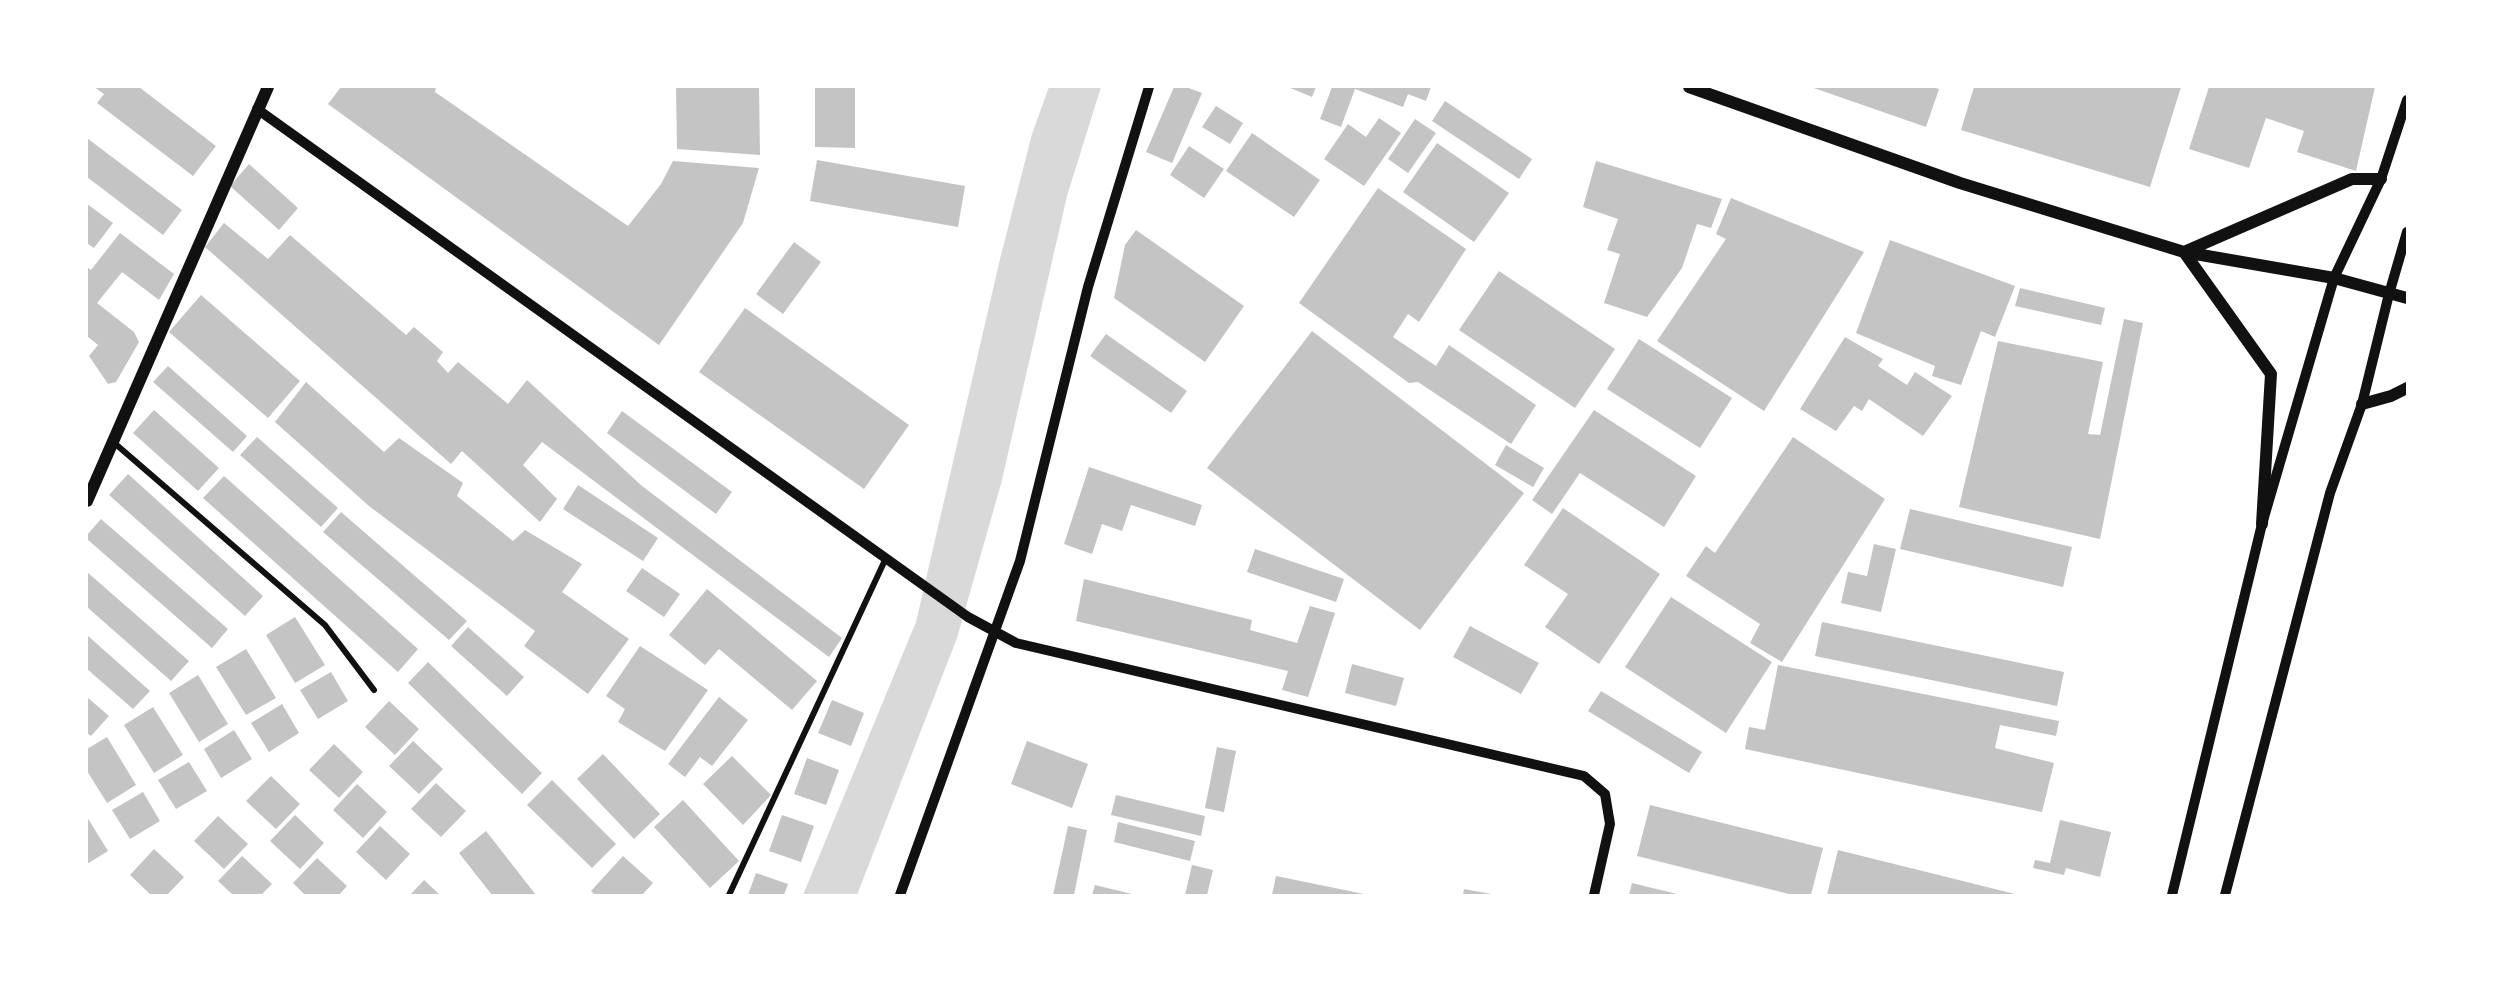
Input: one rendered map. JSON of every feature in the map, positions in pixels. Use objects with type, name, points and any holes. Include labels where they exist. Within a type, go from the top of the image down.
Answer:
[{"type":"main road","points":[[87,501],[268,87]]},
{"type":"main road","points":[[1689,87],[1960,183],[2184,252],[2334,278],[2407,298]]},
{"type":"main road","points":[[2184,252],[2352,179],[2381,179]]},
{"type":"main road","points":[[2184,252],[2271,374],[2262,524]]},
{"type":"main road","points":[[2362,404],[2391,396],[2407,388]]},
{"type":"street","points":[[900,895],[1020,561],[1088,287],[1149,87]]},
{"type":"street","points":[[2172,895],[2262,524],[2334,278],[2381,179],[2407,100]]},
{"type":"street","points":[[257,109],[968,617],[1016,644],[1584,776],[1605,794],[1610,824],[1594,895]]},
{"type":"street","points":[[2225,895],[2330,493],[2362,404],[2407,232]]},
{"type":"street","points":[[112,440],[325,625],[374,690]]},
{"type":"street","points":[[729,895],[886,557]]},
{"type":"shaded area","points":[[1049,87],[1101,87],[1067,196],[1001,484],[957,638],[857,895],[803,895],[916,622],[1000,259],[1032,134]]},
{"type":"building","points":[[94,87],[139,87],[216,146],[193,176],[97,103],[104,94]]},
{"type":"building","points":[[341,87],[436,87],[435,92],[628,226],[661,184],[673,161],[759,168],[743,223],[659,345],[328,104]]},
{"type":"building","points":[[676,87],[759,87],[760,155],[677,149]]},
{"type":"building","points":[[815,87],[855,87],[855,148],[815,147]]},
{"type":"building","points":[[1174,87],[1186,87],[1202,93],[1172,163],[1146,152]]},
{"type":"building","points":[[1288,87],[1316,87],[1312,97]]},
{"type":"building","points":[[1332,87],[1431,87],[1426,101],[1408,94],[1403,107],[1355,89],[1341,127],[1320,119]]},
{"type":"building","points":[[1811,87],[1933,87],[1939,89],[1926,127]]},
{"type":"building","points":[[1974,87],[2181,87],[2150,187],[1961,130]]},
{"type":"building","points":[[2209,87],[2375,87],[2356,171],[2297,152],[2304,131],[2266,118],[2249,168],[2189,149]]},
{"type":"building","points":[[1445,101],[1532,159],[1519,179],[1432,121]]},
{"type":"building","points":[[1216,106],[1243,123],[1230,144],[1202,127]]},
{"type":"building","points":[[1379,118],[1401,133],[1364,186],[1324,159],[1348,124],[1366,137]]},
{"type":"building","points":[[1415,119],[1436,133],[1408,173],[1388,159]]},
{"type":"building","points":[[1252,133],[1320,180],[1294,217],[1226,171]]},
{"type":"building","points":[[87,138],[182,210],[163,235],[87,177]]},
{"type":"building","points":[[1437,143],[1509,193],[1474,242],[1403,192]]},
{"type":"building","points":[[1189,146],[1224,169],[1204,198],[1170,175]]},
{"type":"building","points":[[817,160],[965,186],[958,227],[810,201]]},
{"type":"building","points":[[1596,161],[1722,199],[1711,228],[1697,224],[1682,268],[1647,317],[1604,303],[1620,254],[1607,250],[1618,219],[1583,207]]},
{"type":"building","points":[[249,164],[298,208],[279,230],[230,186]]},
{"type":"building","points":[[1378,188],[1466,249],[1419,322],[1408,314],[1393,337],[1436,366],[1449,345],[1536,405],[1511,444],[1418,382],[1409,383],[1299,303]]},
{"type":"building","points":[[1731,198],[1864,252],[1764,411],[1657,341],[1726,239],[1716,234]]},
{"type":"building","points":[[87,204],[113,223],[94,248],[87,243]]},
{"type":"building","points":[[224,223],[268,259],[290,235],[406,335],[414,327],[443,352],[437,361],[448,373],[458,362],[508,404],[527,380],[642,486],[842,638],[829,657],[542,442],[523,465],[557,499],[540,522],[462,451],[451,464],[205,247]]},
{"type":"building","points":[[1136,230],[1244,306],[1205,362],[1114,298],[1125,245]]},
{"type":"building","points":[[120,233],[174,274],[159,300],[122,272],[97,303],[134,332],[139,342],[116,382],[108,384],[89,356],[98,345],[87,336],[87,267],[91,270]]},
{"type":"building","points":[[1890,240],[2015,286],[1995,337],[1981,331],[1961,385],[1932,376],[1935,366],[1856,333]]},
{"type":"building","points":[[794,242],[821,262],[783,314],[756,294]]},
{"type":"building","points":[[1499,271],[1615,349],[1575,408],[1459,330]]},
{"type":"building","points":[[2020,288],[2105,308],[2101,325],[2015,306]]},
{"type":"building","points":[[201,295],[300,381],[268,418],[169,332]]},
{"type":"building","points":[[745,308],[909,425],[864,489],[699,372]]},
{"type":"building","points":[[2124,319],[2143,323],[2100,539],[1959,507],[1998,341],[2103,362],[2088,434],[2100,435]]},
{"type":"building","points":[[1312,331],[1524,493],[1420,630],[1207,468]]},
{"type":"building","points":[[1106,334],[1187,391],[1171,413],[1090,356]]},
{"type":"building","points":[[1845,337],[1883,359],[1878,366],[1907,385],[1915,372],[1952,396],[1923,436],[1869,399],[1862,411],[1854,406],[1836,431],[1800,409]]},
{"type":"building","points":[[1639,339],[1732,398],[1700,448],[1607,389]]},
{"type":"building","points":[[168,366],[247,436],[233,452],[153,382]]},
{"type":"building","points":[[306,382],[384,452],[399,438],[463,483],[457,496],[513,541],[525,530],[582,564],[562,592],[629,639],[588,694],[524,646],[535,631],[369,506],[275,422]]},
{"type":"building","points":[[154,410],[219,468],[198,491],[133,433]]},
{"type":"building","points":[[1594,410],[1696,476],[1664,527],[1580,473],[1552,514],[1532,500]]},
{"type":"building","points":[[622,411],[732,492],[716,514],[607,433]]},
{"type":"building","points":[[257,437],[338,508],[321,527],[240,455]]},
{"type":"building","points":[[1793,437],[1885,499],[1782,662],[1750,643],[1760,624],[1686,576],[1706,546],[1715,553]]},
{"type":"building","points":[[1506,445],[1544,468],[1533,487],[1495,465]]},
{"type":"building","points":[[1089,467],[1202,505],[1195,526],[1131,505],[1122,531],[1102,524],[1092,554],[1064,544]]},
{"type":"building","points":[[128,474],[263,596],[245,616],[109,495]]},
{"type":"building","points":[[224,476],[418,649],[398,672],[203,498]]},
{"type":"building","points":[[578,485],[658,538],[643,561],[563,509]]},
{"type":"building","points":[[1563,508],[1660,574],[1599,664],[1545,627],[1568,594],[1524,565]]},
{"type":"building","points":[[1910,509],[2072,547],[2063,587],[1900,549]]},
{"type":"building","points":[[341,512],[467,621],[449,640],[323,532]]},
{"type":"building","points":[[101,519],[228,629],[212,648],[87,539],[87,535]]},
{"type":"building","points":[[1874,544],[1896,549],[1881,612],[1841,603],[1848,572],[1867,576]]},
{"type":"building","points":[[1255,549],[1344,579],[1336,602],[1247,572]]},
{"type":"building","points":[[642,568],[680,594],[664,617],[626,591]]},
{"type":"building","points":[[87,572],[189,661],[171,681],[87,607]]},
{"type":"building","points":[[1084,579],[1252,620],[1250,630],[1297,643],[1310,606],[1335,613],[1308,697],[1282,690],[1288,671],[1076,621]]},
{"type":"building","points":[[707,589],[817,681],[792,710],[719,649],[705,665],[669,635]]},
{"type":"building","points":[[1671,597],[1772,662],[1726,733],[1625,667]]},
{"type":"building","points":[[295,617],[325,665],[295,683],[266,635]]},
{"type":"building","points":[[1822,622],[2064,672],[2057,706],[1815,656]]},
{"type":"building","points":[[1470,626],[1539,663],[1521,694],[1453,657]]},
{"type":"building","points":[[468,627],[524,677],[507,696],[451,646]]},
{"type":"building","points":[[87,635],[150,691],[133,709],[87,669]]},
{"type":"building","points":[[640,646],[708,690],[665,751],[618,722],[625,709],[606,696]]},
{"type":"building","points":[[246,649],[276,698],[246,715],[216,667]]},
{"type":"building","points":[[428,662],[542,773],[522,794],[408,683]]},
{"type":"building","points":[[1352,664],[1404,678],[1396,706],[1345,693]]},
{"type":"building","points":[[1778,665],[2059,721],[2056,736],[2000,725],[1995,748],[2054,763],[2042,812],[1745,749],[1749,727],[1765,730]]},
{"type":"building","points":[[331,672],[348,701],[318,719],[300,690]]},
{"type":"building","points":[[198,675],[228,724],[199,742],[169,693]]},
{"type":"building","points":[[1601,691],[1702,752],[1689,773],[1588,711]]},
{"type":"building","points":[[87,697],[109,716],[91,736],[87,733]]},
{"type":"building","points":[[719,697],[748,720],[712,766],[700,757],[685,777],[668,764]]},
{"type":"building","points":[[832,700],[864,713],[851,746],[818,733]]},
{"type":"building","points":[[389,701],[419,729],[395,755],[365,727]]},
{"type":"building","points":[[282,704],[299,733],[269,752],[251,723]]},
{"type":"building","points":[[153,707],[183,755],[154,773],[124,725]]},
{"type":"building","points":[[234,730],[252,759],[221,778],[204,749]]},
{"type":"building","points":[[107,737],[136,785],[107,803],[87,771],[87,749]]},
{"type":"building","points":[[413,741],[443,769],[419,794],[389,766]]},
{"type":"building","points":[[1027,741],[1088,764],[1072,808],[1011,784]]},
{"type":"building","points":[[334,744],[363,772],[339,798],[309,770]]},
{"type":"building","points":[[1217,747],[1236,751],[1224,812],[1205,808]]},
{"type":"building","points":[[603,754],[660,814],[634,839],[577,779]]},
{"type":"building","points":[[732,756],[771,795],[743,825],[703,784]]},
{"type":"building","points":[[807,758],[839,770],[826,805],[794,794]]},
{"type":"building","points":[[189,762],[207,791],[176,809],[158,780]]},
{"type":"building","points":[[271,776],[300,804],[276,829],[246,801]]},
{"type":"building","points":[[552,780],[616,844],[592,868],[527,805]]},
{"type":"building","points":[[436,783],[466,811],[441,837],[411,809]]},
{"type":"building","points":[[357,784],[387,812],[363,838],[333,810]]},
{"type":"building","points":[[143,792],[160,821],[130,839],[112,810]]},
{"type":"building","points":[[1116,795],[1205,816],[1201,836],[1111,815]]},
{"type":"building","points":[[683,800],[739,861],[710,888],[654,827]]},
{"type":"building","points":[[1650,805],[1823,848],[1811,895],[1793,895],[1637,856]]},
{"type":"building","points":[[295,815],[324,843],[300,869],[270,841]]},
{"type":"building","points":[[782,815],[814,826],[801,862],[769,851]]},
{"type":"building","points":[[218,816],[248,844],[224,869],[194,841]]},
{"type":"building","points":[[87,817],[108,851],[87,864]]},
{"type":"building","points":[[2060,820],[2111,832],[2100,877],[2066,868],[2064,875],[2033,868],[2035,860],[2050,863]]},
{"type":"building","points":[[1118,822],[1195,841],[1190,861],[1114,842]]},
{"type":"building","points":[[380,826],[410,854],[386,880],[356,852]]},
{"type":"building","points":[[1068,826],[1087,830],[1074,895],[1053,895]]},
{"type":"building","points":[[486,831],[536,895],[492,895],[459,853]]},
{"type":"building","points":[[154,849],[184,877],[167,895],[151,895],[130,875]]},
{"type":"building","points":[[1838,850],[2015,894],[2015,895],[1827,895]]},
{"type":"building","points":[[242,856],[272,884],[261,895],[233,895],[218,881]]},
{"type":"building","points":[[623,856],[653,883],[642,895],[595,895],[591,891]]},
{"type":"building","points":[[317,858],[347,886],[339,895],[305,895],[293,883]]},
{"type":"building","points":[[1192,865],[1213,870],[1207,895],[1185,895]]},
{"type":"building","points":[[756,873],[788,884],[784,895],[748,895]]},
{"type":"building","points":[[1276,876],[1364,894],[1272,895]]},
{"type":"building","points":[[424,880],[440,895],[410,895]]},
{"type":"building","points":[[1632,883],[1677,894],[1677,895],[1629,895]]},
{"type":"building","points":[[1095,885],[1132,894],[1092,895]]},
{"type":"building","points":[[1464,889],[1491,894],[1491,895],[1463,895]]}]
